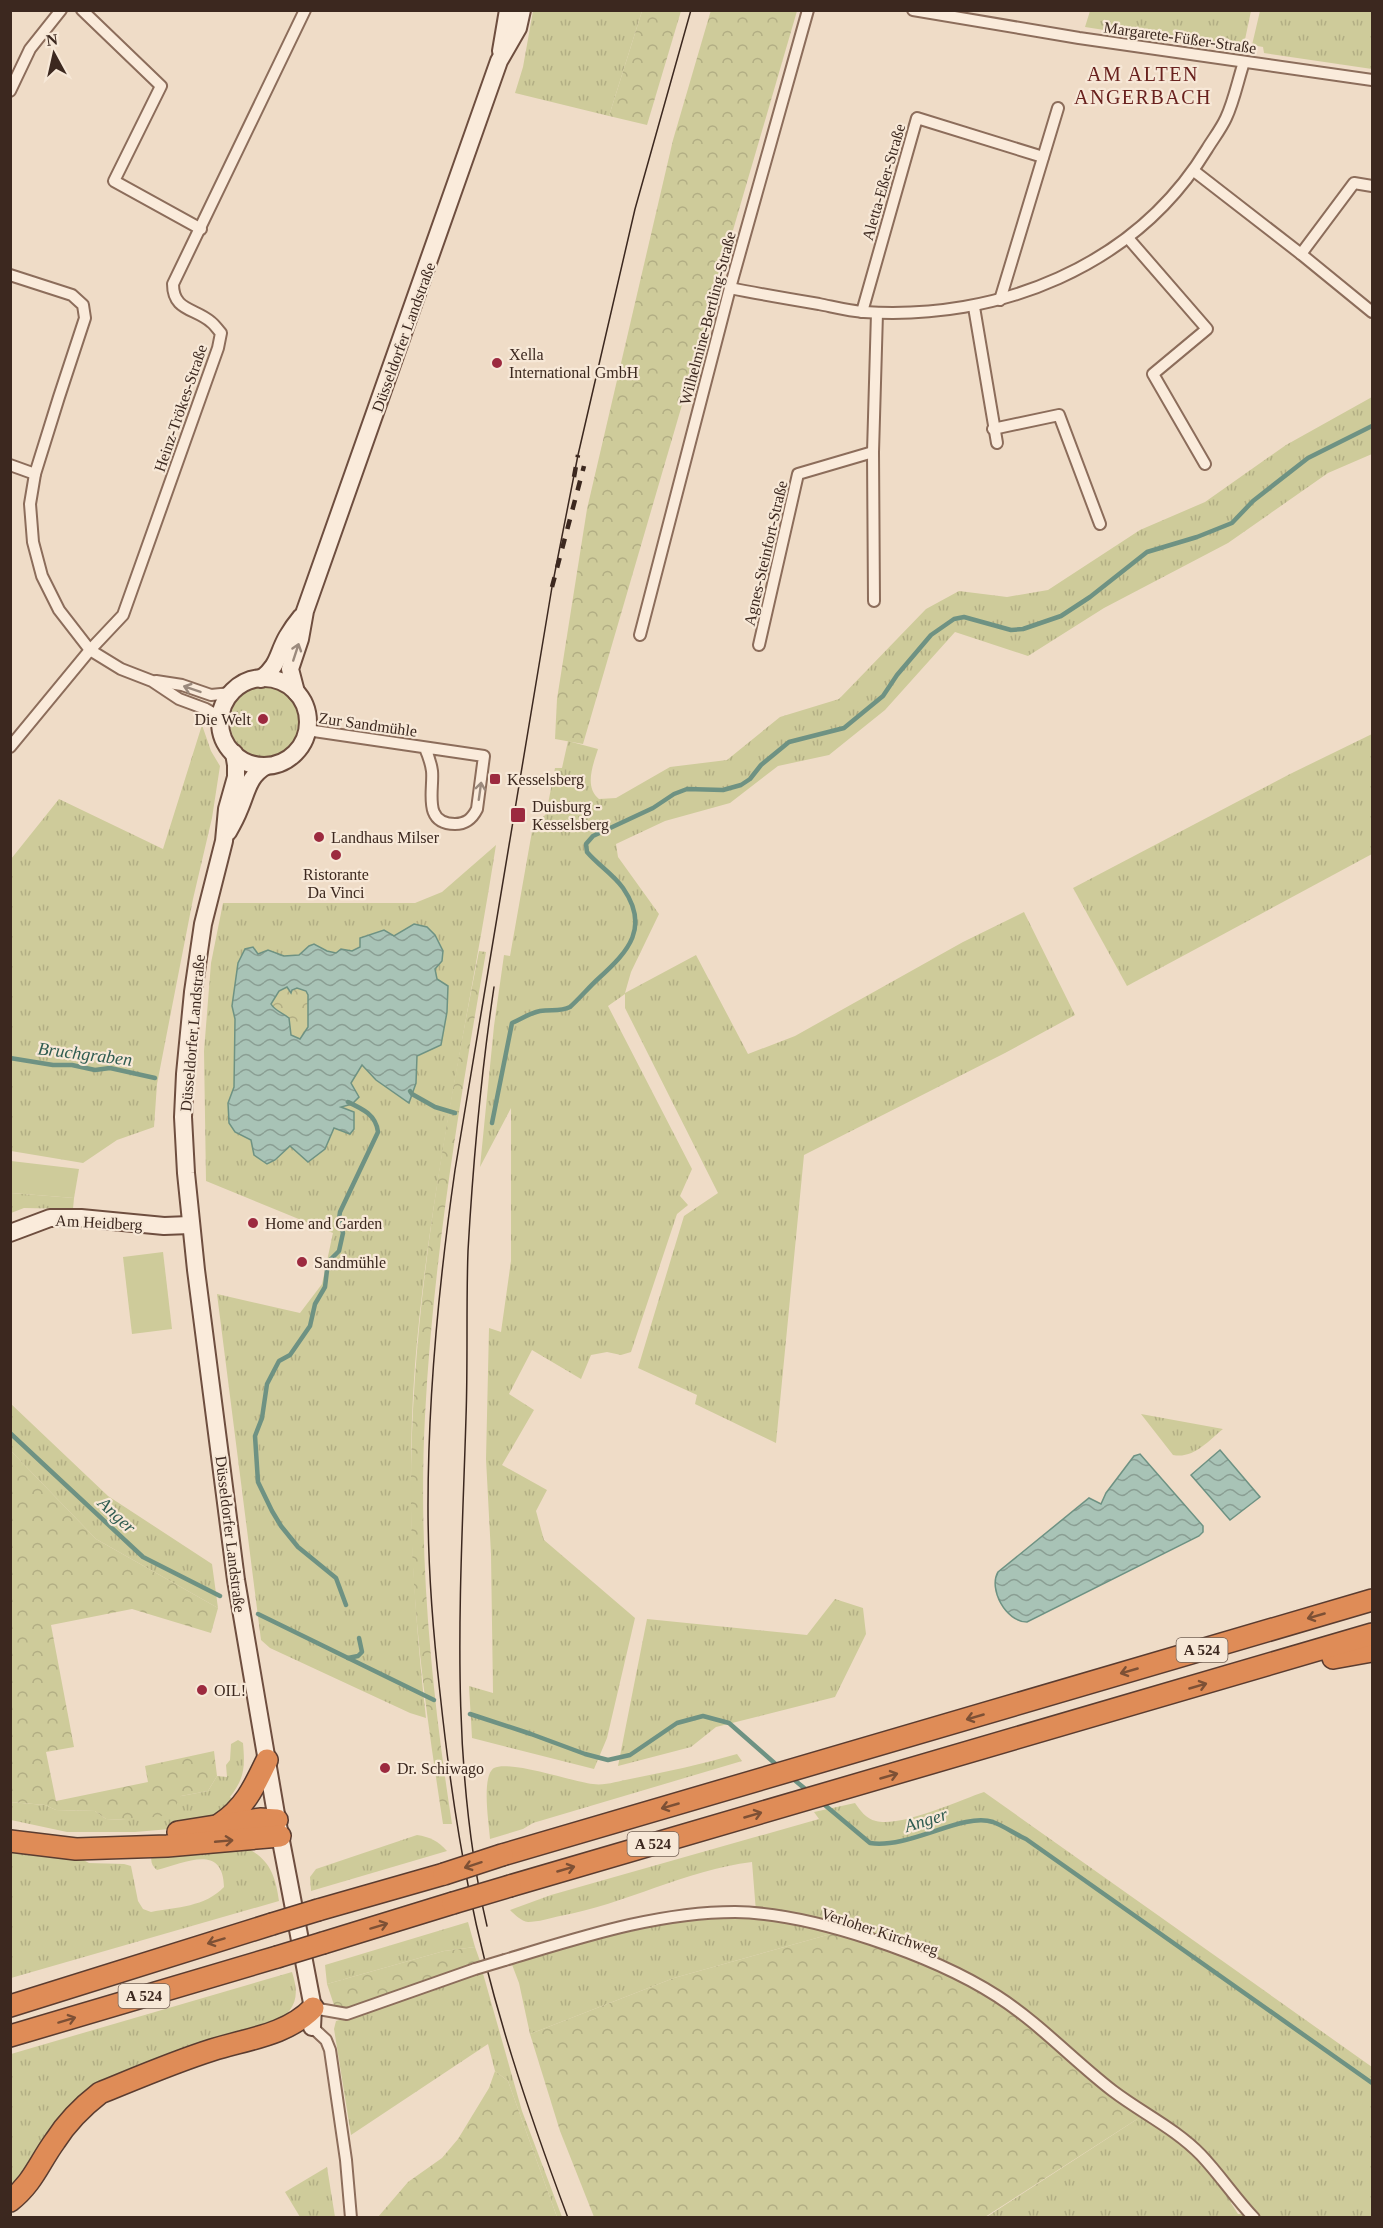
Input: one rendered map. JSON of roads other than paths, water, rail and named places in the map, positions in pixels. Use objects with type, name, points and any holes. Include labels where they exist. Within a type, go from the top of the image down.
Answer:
[{"type":"highway","name":"A 524","points":[[10,2006],[502,1855],[1372,1600]]},
{"type":"highway","name":"A 524","points":[[10,2036],[510,1886],[1372,1634]]},
{"type":"highway","points":[[1232,1676],[1372,1651]]},
{"type":"highway","points":[[217,1826],[240,1809],[267,1760]]},
{"type":"highway","points":[[10,1828],[79,1839],[159,1836],[260,1819],[279,1828]]},
{"type":"highway","points":[[10,1841],[76,1849],[167,1846],[279,1828]]},
{"type":"highway","points":[[10,1993],[48,1983],[79,1983]]},
{"type":"highway","points":[[10,2201],[33,2179],[67,2123],[84,2105],[100,2093],[211,2050],[283,2029],[303,2019],[313,2017]]},
{"type":"highway","points":[[10,2215],[25,2204],[43,2182],[77,2129],[92,2113],[107,2103],[131,2091],[214,2061],[297,2038],[305,2034],[313,2017]]},
{"type":"main road","name":"Düsseldorfer Landstraße","points":[[296,692],[290,669],[300,639],[305,611],[499,61],[508,10]]},
{"type":"main road","name":"Düsseldorfer Landstraße","points":[[499,61],[518,28],[522,10]]},
{"type":"main road","name":"Düsseldorfer Landstraße","points":[[261,679],[277,664],[287,637],[305,611]]},
{"type":"main road","points":[[261,679],[278,681],[296,692],[306,710],[307,730],[299,748],[293,755],[276,764],[266,766],[247,762],[234,753],[224,740],[220,724],[223,708],[231,693],[245,683],[261,679]]},
{"type":"main road","name":"Düsseldorfer Landstraße","points":[[234,753],[236,777],[227,809],[224,841],[203,924],[193,992],[184,1074],[183,1117],[190,1225],[236,1580],[313,2017]]},
{"type":"main road","name":"Düsseldorfer Landstraße","points":[[224,841],[249,782],[257,771],[266,766]]},
{"type":"main road","name":"Am Heidberg","points":[[10,1233],[50,1218],[81,1218],[164,1226],[190,1225]]},
{"type":"street","points":[[10,91],[30,49],[61,10]]},
{"type":"street","points":[[82,10],[160,86],[114,181],[201,229]]},
{"type":"street","name":"Heinz-Trökes-Straße","points":[[10,747],[90,650],[123,615],[218,348],[220,333],[211,322],[180,304],[173,295],[173,284],[305,10]]},
{"type":"street","name":"Wilhelmine-Bertling-Straße","points":[[640,635],[730,288],[808,10]]},
{"type":"street","name":"Margarete-Füßer-Straße","points":[[913,10],[1372,80]]},
{"type":"street","points":[[730,288],[862,312],[922,312],[974,307],[1044,285],[1086,266],[1128,238],[1164,206],[1194,171],[1226,118],[1244,62]]},
{"type":"street","points":[[1000,300],[1058,108]]},
{"type":"street","name":"Aletta-Eßer-Straße","points":[[862,312],[916,118],[1043,157]]},
{"type":"street","points":[[1194,171],[1372,312]]},
{"type":"street","points":[[1301,254],[1354,183],[1372,186]]},
{"type":"street","points":[[1128,238],[1208,329],[1153,374],[1205,464]]},
{"type":"street","points":[[10,275],[72,295],[83,305],[85,318],[35,474],[30,504],[33,543],[42,576],[58,610],[90,650],[121,669],[152,681],[179,699],[215,714],[220,724]]},
{"type":"street","points":[[974,307],[997,443]]},
{"type":"street","points":[[874,601],[873,452],[877,312]]},
{"type":"street","points":[[993,429],[1059,415],[1100,524]]},
{"type":"street","name":"Agnes-Steinfort-Straße","points":[[759,645],[798,474],[873,452]]},
{"type":"street","points":[[10,465],[35,474]]},
{"type":"street","points":[[152,681],[182,685],[211,695],[231,693]]},
{"type":"street","name":"Zur Sandmühle","points":[[307,730],[484,756],[477,809],[473,817],[466,822],[449,824],[440,819],[432,809],[432,771],[425,748]]},
{"type":"street","name":"Verloher Kirchweg","points":[[313,2017],[347,2014],[475,1969],[611,1929],[681,1917],[735,1912],[808,1923],[876,1942],[932,1962],[998,1997],[1115,2092],[1179,2136],[1201,2155],[1254,2217]]},
{"type":"street","name":"Düsseldorfer Landstraße","points":[[313,2017],[330,2050],[346,2160],[351,2217]]},
{"type":"water","points":[[414,924],[427,927],[435,935],[443,951],[442,961],[435,969],[437,979],[448,986],[447,1012],[441,1045],[417,1056],[416,1083],[409,1103],[376,1080],[362,1065],[351,1083],[359,1097],[352,1104],[341,1107],[354,1112],[354,1129],[350,1134],[334,1128],[325,1149],[308,1162],[290,1146],[267,1164],[254,1155],[251,1140],[235,1132],[229,1123],[228,1103],[234,1087],[235,1019],[232,1006],[238,963],[245,949],[253,947],[258,954],[268,950],[284,956],[299,955],[314,944],[336,953],[341,949],[352,951],[360,947],[360,938],[384,930],[394,936]],"holes":[[[287,987],[291,993],[297,988],[306,991],[308,995],[308,1027],[300,1039],[291,1035],[289,1018],[271,1004],[279,991]]]},
{"type":"water","points":[[1220,1450],[1260,1497],[1230,1520],[1191,1475]]},
{"type":"water","points":[[1140,1454],[1203,1526],[1203,1532],[1027,1622],[1012,1617],[997,1595],[995,1587],[998,1572],[1089,1498],[1101,1504],[1106,1493],[1134,1456]]},
{"type":"waterway","points":[[492,1123],[512,1023],[536,1012],[570,1007],[619,958],[632,938],[635,915],[631,902],[619,883],[587,852],[586,844],[593,836],[687,789],[723,790],[741,785],[789,742],[844,728],[883,696],[897,675],[931,635],[954,619],[964,617],[1011,630],[1023,629],[1061,616],[1090,597],[1147,552],[1197,537],[1232,523],[1253,501],[1308,458],[1372,426]]},
{"type":"waterway","name":"Bruchgraben","points":[[10,1058],[95,1070],[110,1068],[155,1078]]},
{"type":"waterway","points":[[410,1091],[435,1107],[455,1113]]},
{"type":"waterway","points":[[346,1605],[336,1578],[298,1547],[272,1511],[258,1482],[255,1436],[262,1418],[267,1384],[279,1361],[290,1355],[310,1326],[315,1304],[325,1287],[328,1262],[339,1251],[343,1233],[339,1219],[340,1212],[378,1132],[372,1117],[348,1102]]},
{"type":"waterway","name":"Anger","points":[[10,1433],[143,1557],[220,1596]]},
{"type":"waterway","name":"Anger","points":[[258,1614],[434,1700]]},
{"type":"waterway","points":[[348,1658],[358,1656],[362,1652],[359,1638]]},
{"type":"waterway","name":"Anger","points":[[470,1714],[608,1760],[630,1755],[677,1723],[703,1716],[729,1723],[779,1767]]},
{"type":"waterway","name":"Anger","points":[[792,1778],[809,1792]]},
{"type":"waterway","name":"Anger","points":[[820,1801],[870,1843],[902,1841],[980,1820],[1001,1826],[1026,1839],[1372,2083]]},
{"type":"tram line","points":[[568,2218],[499,2015],[469,1890],[452,1792],[431,1600],[428,1506],[432,1380],[439,1296],[455,1170],[552,587],[578,455],[635,209],[691,10]]},
{"type":"tram line","points":[[487,1926],[475,1863],[467,1800],[462,1737],[460,1609],[467,1396],[468,1251],[478,1119],[494,987]]},
{"type":"railway","points":[[574,477],[578,455]]},
{"type":"railway","points":[[552,587],[584,466]]},
{"type":"place","name":"Xella International GmbH","points":[[497,363]]},
{"type":"place","name":"Die Welt","points":[[263,719]]},
{"type":"place","name":"Kesselsberg","points":[[495,779]]},
{"type":"place","name":"Duisburg - Kesselsberg","points":[[518,815]]},
{"type":"place","name":"Landhaus Milser","points":[[319,837]]},
{"type":"place","name":"Ristorante Da Vinci","points":[[336,855]]},
{"type":"place","name":"Home and Garden","points":[[253,1223]]},
{"type":"place","name":"Sandmühle","points":[[302,1262]]},
{"type":"place","name":"OIL!","points":[[202,1690]]},
{"type":"place","name":"Dr. Schiwago","points":[[385,1768]]},
{"type":"district","name":"AM ALTEN ANGERBACH","points":[[1143,86]]}]
